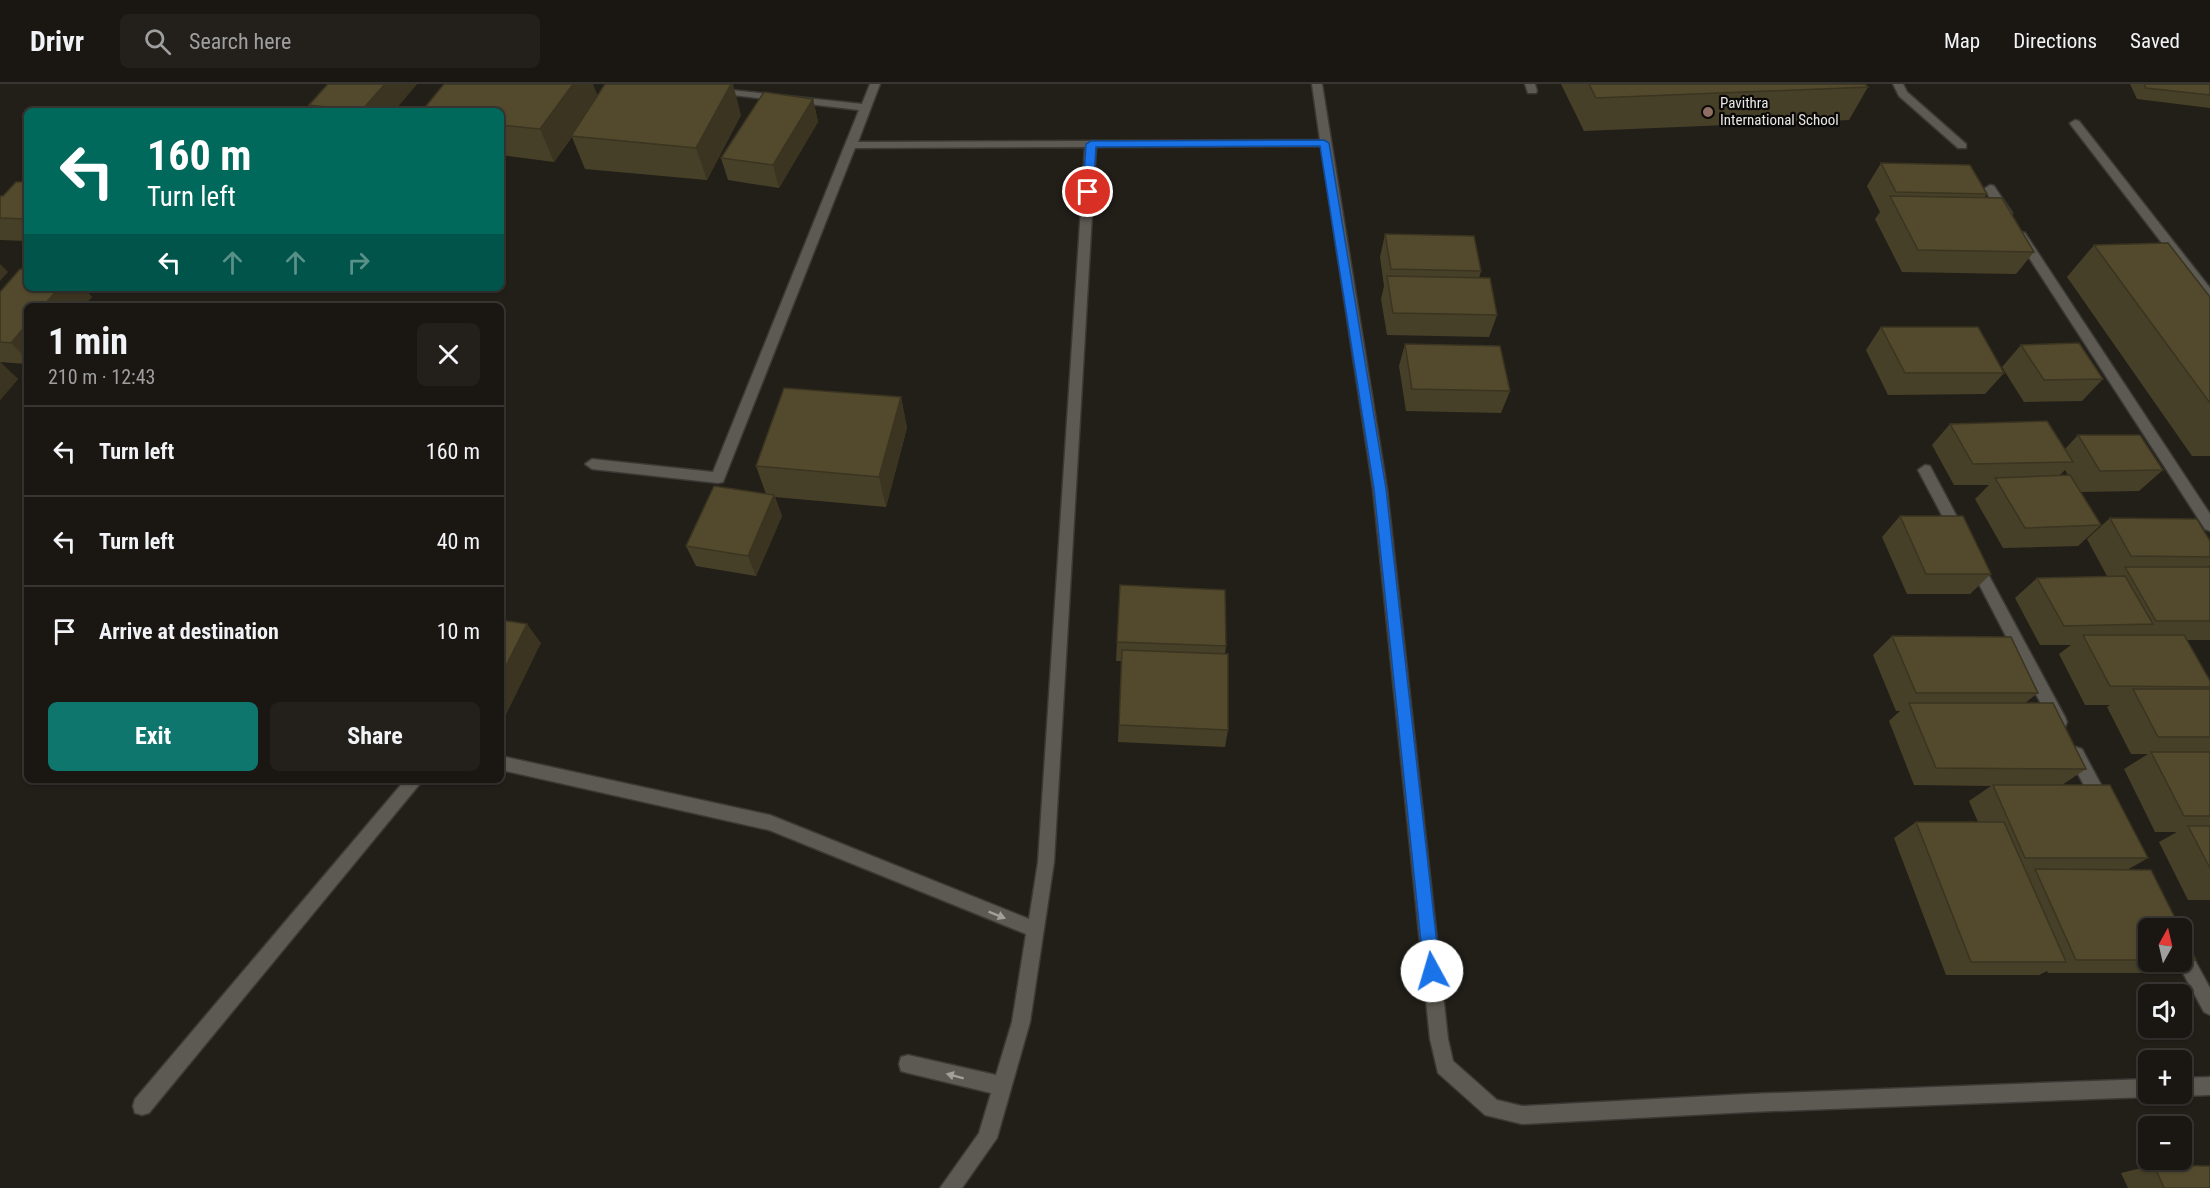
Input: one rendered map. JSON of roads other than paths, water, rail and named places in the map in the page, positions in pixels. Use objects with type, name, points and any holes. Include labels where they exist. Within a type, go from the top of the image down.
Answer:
[{"type":"street","points":[[592,464],[718,478],[875,84]]},
{"type":"street","points":[[1317,84],[1324,143],[1380,489],[1439,1039],[1445,1066],[1492,1108],[1522,1115],[2138,1088]]},
{"type":"street","points":[[1898,84],[1903,94],[1962,146]]},
{"type":"street","points":[[703,88],[866,108]]},
{"type":"street","points":[[2075,123],[2210,297]]},
{"type":"street","points":[[852,145],[1324,143]]},
{"type":"street","points":[[950,1188],[987,1137],[1021,1022],[1046,861],[1091,144]]},
{"type":"street","points":[[1990,189],[2208,520]]},
{"type":"street","points":[[1925,470],[2108,814]]},
{"type":"street","points":[[504,764],[770,823],[1036,930]]},
{"type":"street","points":[[142,1106],[412,783]]},
{"type":"street","points":[[2192,972],[2210,1006]]},
{"type":"street","points":[[908,1064],[1002,1086]]},
{"type":"street","points":[[2192,1087],[2210,1086]]},
{"type":"place","name":"Pavithra International School","points":[[1708,112]]}]
